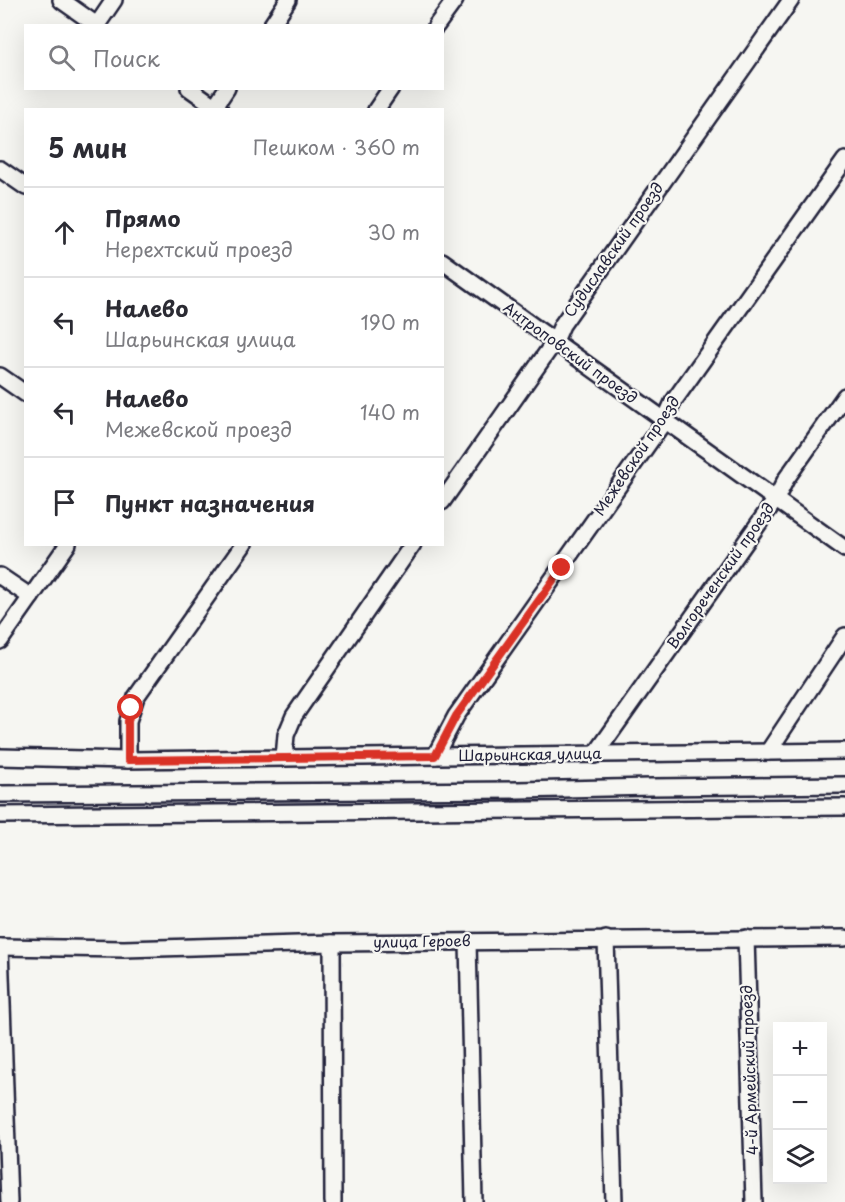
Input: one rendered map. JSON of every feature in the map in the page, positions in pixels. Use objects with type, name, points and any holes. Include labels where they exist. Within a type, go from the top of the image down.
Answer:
[{"type":"street","points":[[61,0],[96,24]]},
{"type":"street","points":[[98,24],[114,0]]},
{"type":"street","points":[[272,24],[288,0]]},
{"type":"street","points":[[437,24],[455,0]]},
{"type":"street","name":"Судиславский проезд","points":[[444,499],[555,341],[562,325],[791,0]]},
{"type":"street","points":[[192,90],[217,108],[226,90]]},
{"type":"street","points":[[377,108],[390,90]]},
{"type":"street","name":"Межевской проезд","points":[[435,756],[456,716],[665,420],[673,402],[845,160]]},
{"type":"street","points":[[0,169],[24,186]]},
{"type":"street","name":"Антроповский проезд","points":[[444,264],[845,549]]},
{"type":"street","points":[[0,376],[24,393]]},
{"type":"street","name":"Волгореченский проезд","points":[[595,755],[776,499],[786,479],[845,396]]},
{"type":"street","points":[[0,641],[67,546]]},
{"type":"street","points":[[128,760],[128,721],[136,697],[243,546]]},
{"type":"street","points":[[284,758],[286,735],[294,716],[412,546]]},
{"type":"street","points":[[0,576],[31,597]]},
{"type":"street","points":[[768,752],[845,636]]},
{"type":"street","name":"Шарьинская улица","points":[[0,757],[128,760],[845,751]]},
{"type":"street","points":[[0,794],[845,785]]},
{"type":"street","points":[[0,814],[845,807]]},
{"type":"street","name":"4-й Армейский проезд","points":[[746,938],[754,1202]]},
{"type":"street","name":"улица Героев","points":[[0,947],[124,949],[332,943],[845,938]]},
{"type":"street","points":[[606,939],[614,1202]]},
{"type":"street","points":[[468,942],[474,1202]]},
{"type":"street","points":[[332,943],[333,1202]]},
{"type":"street","points":[[0,947],[9,1202]]},
{"type":"route","points":[[131,708],[128,721],[128,760],[435,756],[456,716],[562,568]]}]
